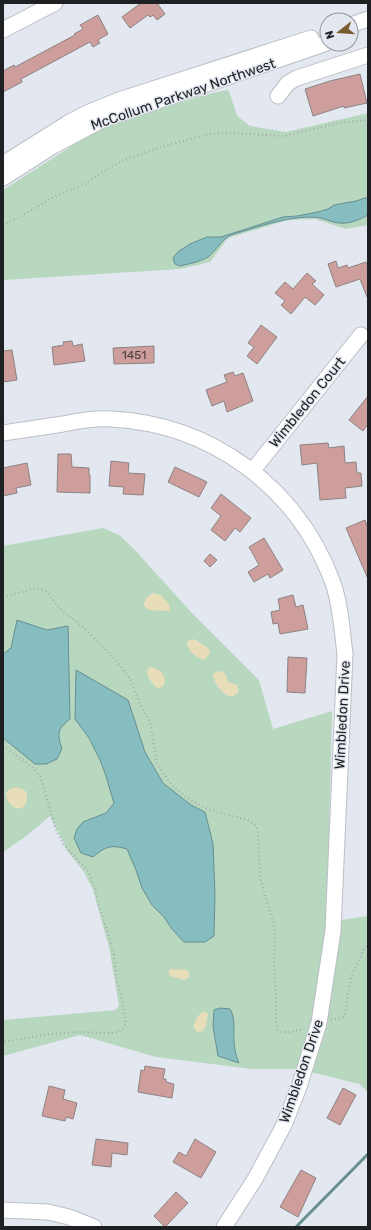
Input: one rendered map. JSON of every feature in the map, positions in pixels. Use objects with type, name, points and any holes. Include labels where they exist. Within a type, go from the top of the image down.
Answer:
[{"type":"street","points":[[3,30],[55,3]]},
{"type":"street","name":"McCollum Parkway Northwest","points":[[3,164],[63,126],[98,108],[319,36]]},
{"type":"street","name":"McCollum Parkway Northwest","points":[[3,178],[53,146],[102,120],[319,46]]},
{"type":"street","points":[[278,96],[288,83],[297,78],[368,55]]},
{"type":"street","name":"Wimbledon Court","points":[[252,470],[361,334]]},
{"type":"street","name":"Wimbledon Drive","points":[[3,433],[84,421],[110,419],[145,423],[176,430],[203,441],[230,455],[252,470],[289,506],[306,530],[322,557],[333,584],[340,611],[345,654],[333,931],[319,1023],[299,1087],[284,1125],[255,1179],[224,1227]]},
{"type":"street","points":[[3,1210],[48,1212],[94,1227]]},
{"type":"path","points":[[3,225],[59,194],[84,185],[123,160],[168,145],[210,134],[231,133],[284,136],[344,122],[368,120]]},
{"type":"path","points":[[3,597],[37,588],[46,591],[60,609],[82,626],[109,652],[132,682],[138,700],[150,722],[157,764],[171,784],[183,795],[201,806],[210,810],[248,820],[255,825],[258,831],[260,876],[274,924],[276,1023],[280,1032],[290,1032],[308,1027]]},
{"type":"path","points":[[3,746],[34,768],[40,776],[57,833],[63,844],[88,871],[95,888],[98,903],[111,944],[117,982],[121,992],[126,1022],[124,1028],[118,1032],[75,1032],[50,1034],[3,1042]]},
{"type":"path","points":[[327,1020],[344,1017],[352,975],[365,946],[368,945]]},
{"type":"green space","points":[[227,90],[229,91],[237,116],[250,126],[286,132],[368,113],[368,225],[346,229],[315,219],[288,220],[228,238],[210,262],[180,269],[3,280],[3,190],[89,135],[114,123],[204,95]]},
{"type":"green space","points":[[103,528],[119,535],[133,548],[191,612],[259,680],[273,729],[332,711],[327,913],[342,920],[368,916],[368,1092],[359,1084],[299,1069],[252,1069],[156,1057],[80,1035],[3,1056],[3,1020],[116,1010],[119,1005],[109,947],[93,890],[84,872],[68,852],[50,816],[25,837],[3,852],[3,546]]},
{"type":"sand","points":[[153,593],[161,595],[169,604],[169,611],[149,610],[144,606],[146,598]]},
{"type":"sand","points":[[192,639],[209,649],[210,653],[205,660],[196,656],[189,649],[187,644],[188,641]]},
{"type":"sand","points":[[151,667],[163,674],[165,680],[162,687],[157,688],[147,674],[148,668]]},
{"type":"sand","points":[[221,671],[226,675],[228,682],[237,685],[239,691],[235,695],[227,695],[216,684],[213,675],[216,672]]},
{"type":"sand","points":[[12,788],[21,788],[27,793],[27,801],[21,808],[17,808],[9,803],[6,792]]},
{"type":"sand","points":[[171,969],[186,970],[189,972],[189,978],[184,980],[170,976],[168,971]]},
{"type":"sand","points":[[202,1012],[208,1014],[206,1026],[203,1031],[197,1032],[193,1026],[198,1016]]},
{"type":"water","points":[[368,197],[368,215],[359,220],[340,223],[319,218],[302,217],[282,221],[231,235],[224,240],[208,257],[198,262],[180,266],[175,264],[173,258],[179,251],[192,243],[207,237],[221,237],[283,217],[318,212],[328,209],[334,205]]},
{"type":"water","points":[[17,620],[47,630],[68,626],[70,719],[59,732],[59,739],[62,749],[57,759],[46,764],[35,764],[3,738],[3,654],[11,648]]},
{"type":"water","points":[[76,670],[128,700],[145,752],[163,783],[191,805],[205,812],[213,844],[215,895],[214,936],[205,942],[184,942],[172,929],[164,917],[152,905],[142,888],[127,849],[108,847],[93,857],[81,853],[74,838],[77,829],[83,822],[106,813],[114,803],[100,760],[89,738],[75,719]]},
{"type":"water","points":[[220,1008],[230,1009],[232,1013],[234,1020],[234,1046],[239,1063],[218,1056],[213,1026],[214,1010]]},
{"type":"building","points":[[141,3],[157,3],[165,14],[157,20],[153,15],[150,17],[148,15],[130,28],[122,17]]},
{"type":"building","points":[[98,15],[108,34],[98,40],[100,43],[93,47],[90,42],[21,79],[22,82],[3,92],[3,71],[14,65],[15,67],[75,35],[74,34],[83,29],[80,25]]},
{"type":"building","points":[[360,74],[367,103],[344,108],[344,106],[313,116],[305,89]]},
{"type":"building","points":[[336,261],[338,268],[347,265],[348,268],[366,262],[368,267],[367,297],[360,279],[336,287],[328,264]]},
{"type":"building","points":[[307,273],[316,281],[312,284],[324,295],[315,305],[305,297],[291,314],[281,305],[285,301],[275,293],[285,282],[293,289]]},
{"type":"building","points":[[261,325],[277,337],[257,364],[247,356],[254,347],[248,343]]},
{"type":"building","points":[[72,341],[73,346],[82,344],[85,361],[54,365],[52,347],[64,345],[63,342]]},
{"type":"building","points":[[154,346],[154,363],[114,364],[113,348]]},
{"type":"building","points":[[12,350],[17,380],[3,382],[3,351]]},
{"type":"building","points":[[233,372],[235,376],[243,373],[253,401],[227,412],[224,401],[212,406],[206,390],[227,382],[224,375]]},
{"type":"building","points":[[368,396],[368,424],[363,431],[349,420]]},
{"type":"building","points":[[328,443],[329,448],[344,446],[345,463],[356,462],[357,473],[361,473],[362,486],[345,488],[346,498],[320,500],[317,463],[302,465],[300,445]]},
{"type":"building","points":[[58,454],[71,454],[72,467],[89,468],[90,493],[57,492]]},
{"type":"building","points":[[111,461],[129,463],[128,473],[145,474],[143,495],[123,494],[124,487],[109,486]]},
{"type":"building","points":[[27,463],[31,485],[16,488],[17,493],[3,496],[3,468]]},
{"type":"building","points":[[175,467],[207,482],[199,497],[168,482]]},
{"type":"building","points":[[221,494],[251,518],[240,532],[235,528],[225,541],[211,530],[221,516],[211,508]]},
{"type":"building","points":[[365,520],[368,528],[368,579],[346,528]]},
{"type":"building","points":[[264,538],[283,570],[270,578],[268,574],[254,582],[248,572],[259,565],[249,547]]},
{"type":"building","points":[[210,554],[217,560],[210,567],[204,561]]},
{"type":"building","points":[[293,595],[296,607],[303,605],[308,629],[280,634],[278,623],[273,624],[271,612],[280,610],[278,599]]},
{"type":"building","points":[[288,657],[307,658],[305,693],[287,692]]},
{"type":"building","points":[[145,1066],[165,1069],[163,1079],[166,1079],[166,1082],[174,1084],[172,1098],[138,1092],[141,1070],[144,1071]]},
{"type":"building","points":[[49,1086],[65,1090],[63,1099],[77,1103],[73,1119],[66,1117],[65,1121],[42,1116]]},
{"type":"building","points":[[343,1088],[356,1095],[340,1125],[327,1118]]},
{"type":"building","points":[[96,1139],[128,1143],[127,1155],[112,1153],[111,1167],[92,1165]]},
{"type":"building","points":[[195,1139],[216,1152],[201,1178],[173,1162],[179,1152],[186,1156]]},
{"type":"building","points":[[301,1170],[316,1178],[298,1217],[280,1207]]},
{"type":"building","points":[[176,1192],[188,1203],[165,1227],[154,1216]]},
{"type":"waterway","points":[[296,1227],[368,1154]]}]
